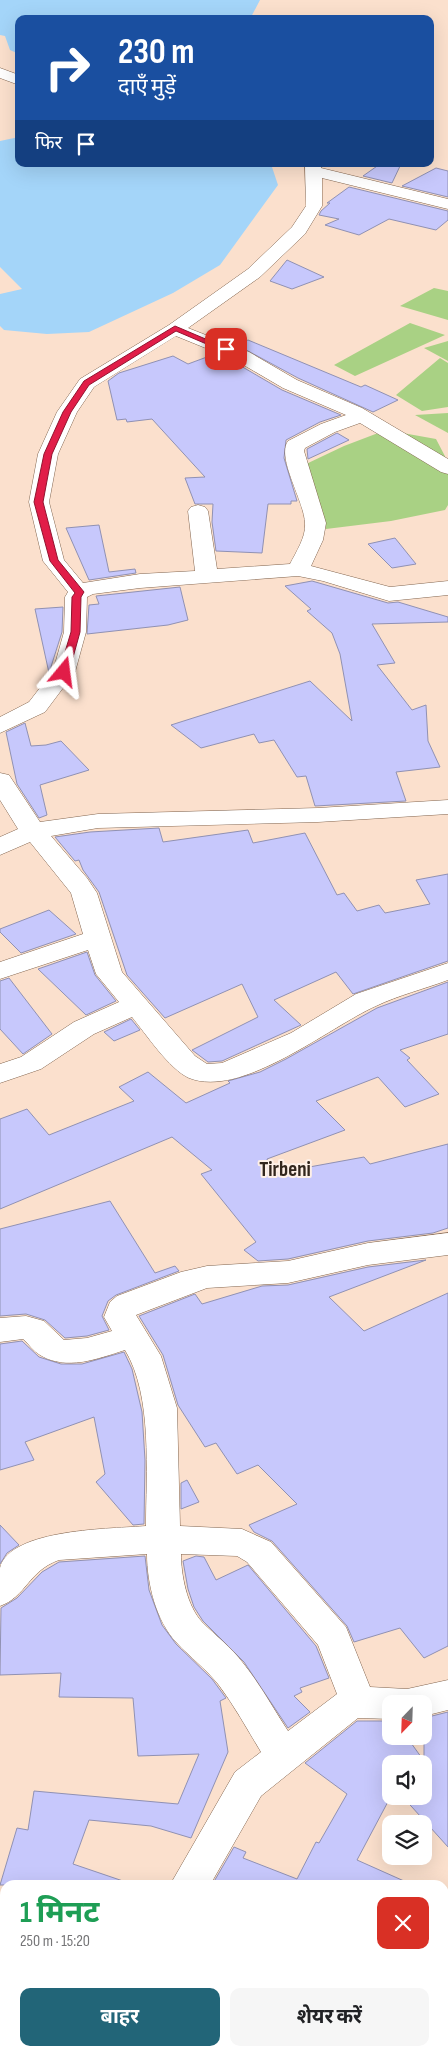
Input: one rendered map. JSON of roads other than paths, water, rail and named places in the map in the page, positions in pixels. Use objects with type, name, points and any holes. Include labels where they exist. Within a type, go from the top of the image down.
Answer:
[{"type":"street","points":[[0,73],[15,79]]},
{"type":"street","points":[[80,592],[54,561],[38,502],[51,445],[67,412],[86,383],[175,328],[254,273],[299,230],[314,206],[313,168],[448,204]]},
{"type":"street","points":[[175,328],[242,356],[296,386],[362,416],[448,468]]},
{"type":"street","points":[[298,570],[317,525],[309,494],[294,456],[295,445],[328,428],[362,416]]},
{"type":"street","points":[[198,511],[207,576]]},
{"type":"street","points":[[0,726],[37,707],[64,672],[75,632],[76,597],[80,592],[98,586],[298,570],[326,575],[389,594],[448,588]]},
{"type":"street","points":[[0,780],[33,830],[78,883],[84,893],[109,974],[185,1062],[198,1071],[211,1074],[226,1072],[301,1039],[366,1000],[448,971]]},
{"type":"street","points":[[0,847],[33,830],[98,821],[318,814],[448,806]]},
{"type":"street","points":[[0,971],[97,938]]},
{"type":"street","points":[[0,1074],[31,1064],[76,1032],[136,1005]]},
{"type":"street","points":[[282,1754],[232,1674],[217,1657],[189,1632],[177,1615],[164,1570],[162,1539],[164,1477],[161,1408],[145,1356],[134,1336],[120,1317],[121,1310],[128,1304],[192,1280],[288,1272],[368,1254],[448,1244]]},
{"type":"street","points":[[0,1330],[26,1326],[37,1331],[48,1345],[61,1351],[77,1352],[134,1336]]},
{"type":"street","points":[[0,1592],[23,1563],[38,1553],[58,1546],[162,1539],[242,1544],[259,1552],[333,1637],[358,1702]]},
{"type":"street","points":[[192,1880],[248,1784],[282,1754],[345,1707],[358,1702],[407,1704],[448,1694]]},
{"type":"water","points":[[0,0],[260,0],[252,15],[15,15],[15,52],[10,50],[5,36],[0,35]]},
{"type":"water","points":[[15,138],[15,167],[272,167],[278,185],[220,265],[173,293],[89,332],[47,334],[4,330],[0,326],[0,294],[22,289],[0,267],[0,141]]},
{"type":"district","name":"Tirbeni","points":[[285,1169]]}]
